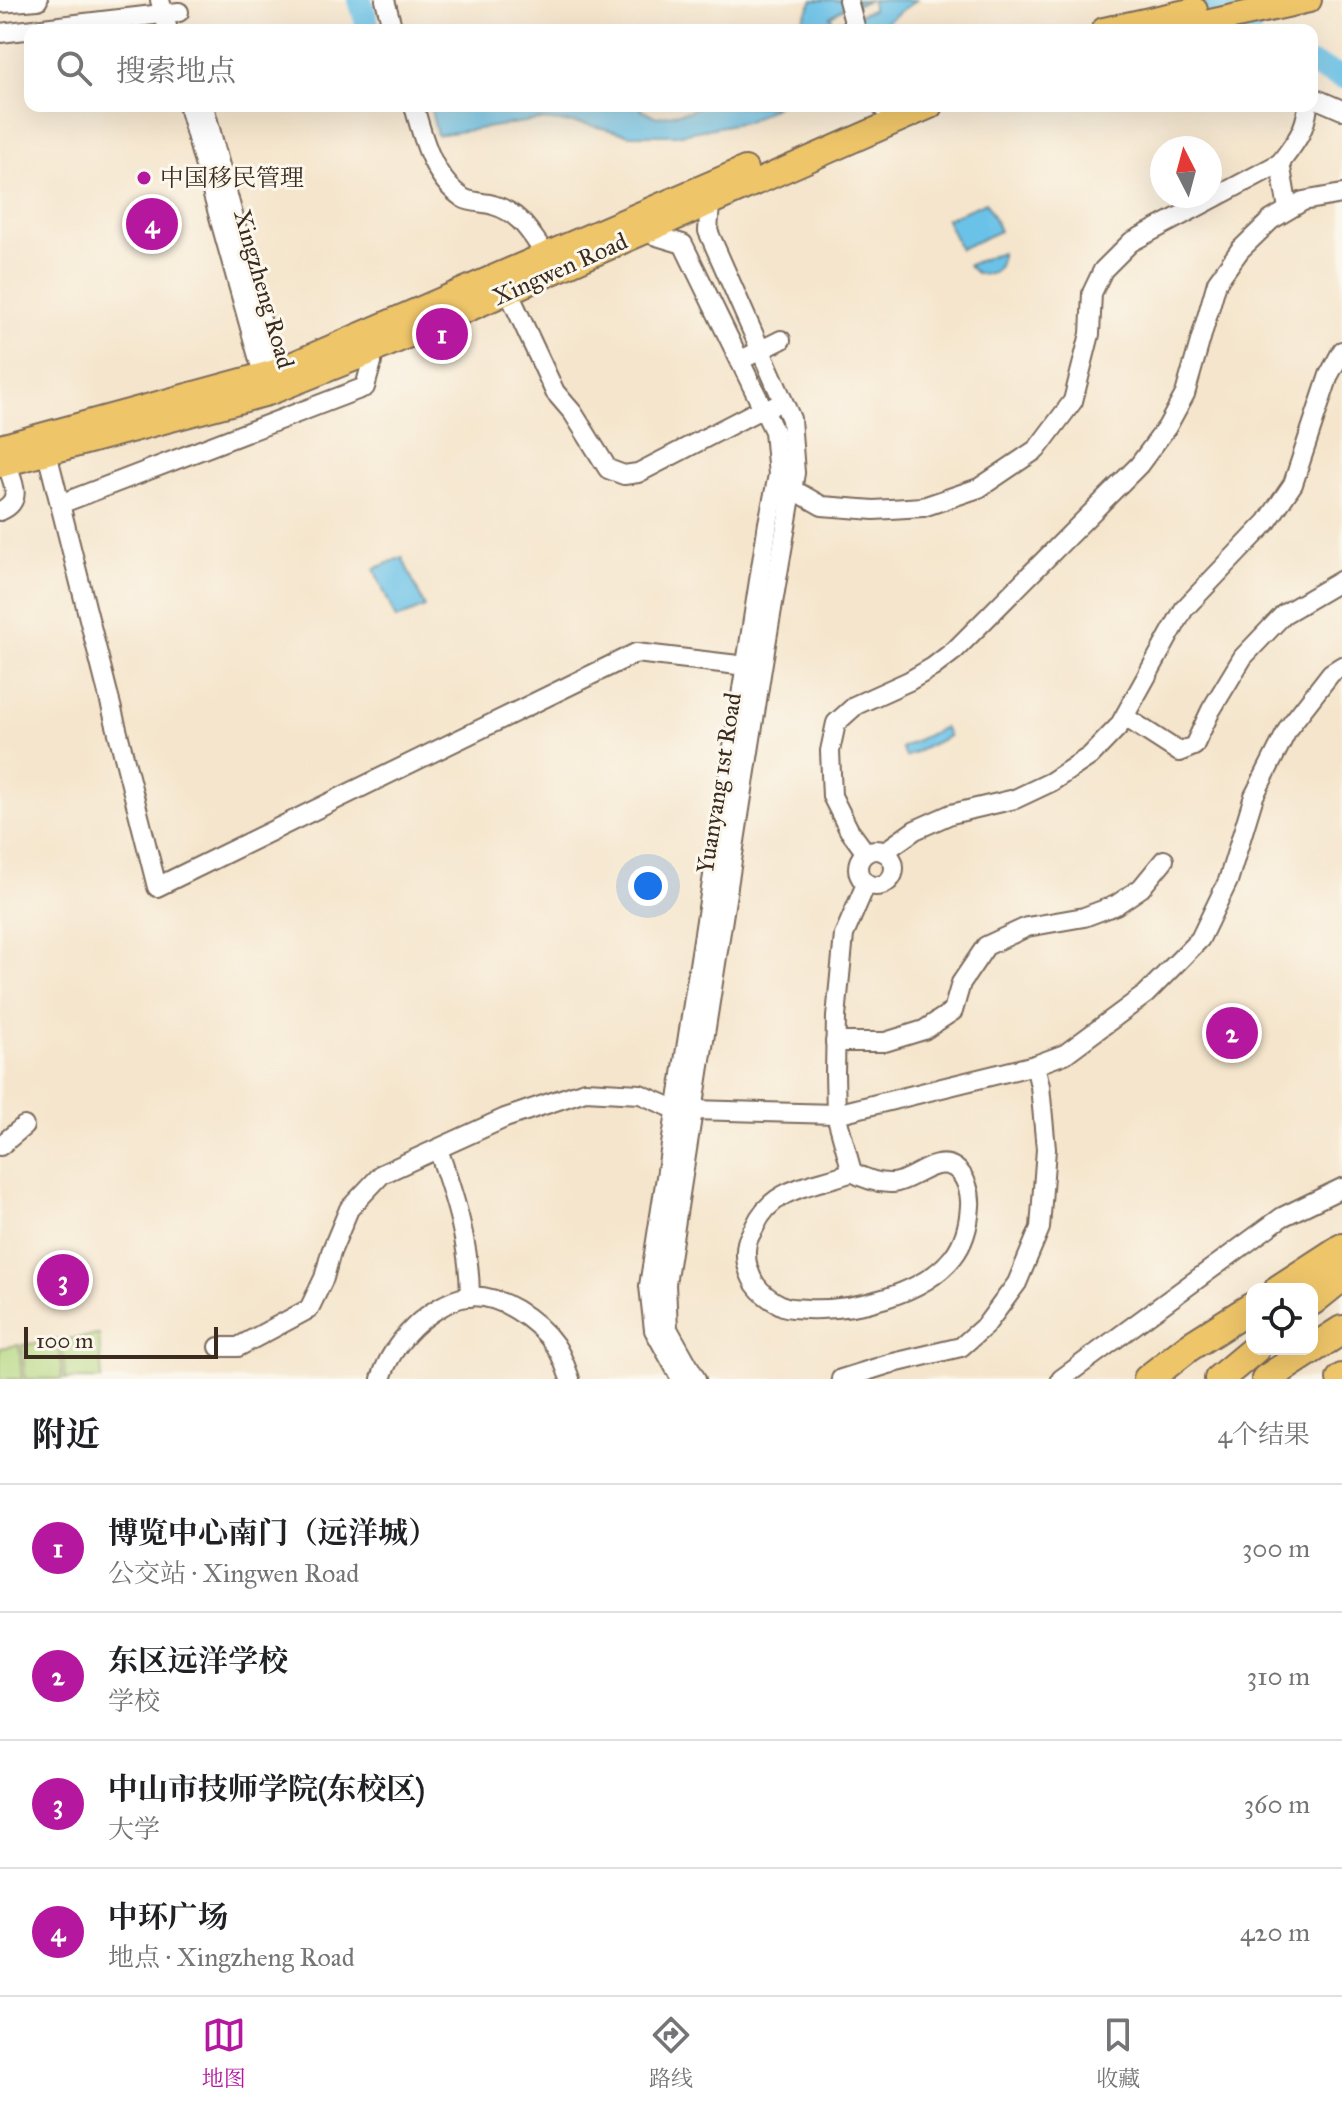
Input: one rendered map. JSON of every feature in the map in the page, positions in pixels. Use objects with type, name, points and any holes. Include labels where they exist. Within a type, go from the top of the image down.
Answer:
[{"type":"highway","points":[[1288,1283],[1342,1248]]},
{"type":"highway","points":[[1318,1296],[1342,1277]]},
{"type":"highway","points":[[1148,1379],[1189,1347],[1246,1311]]},
{"type":"highway","points":[[1266,1379],[1342,1330]]},
{"type":"highway","points":[[1219,1379],[1248,1355]]},
{"type":"main road","points":[[1194,23],[1244,6],[1309,0]]},
{"type":"main road","name":"Xingwen Road","points":[[2,458],[271,383],[546,255],[875,112]]},
{"type":"main road","name":"Xingwen Road","points":[[2,458],[47,453],[368,353],[916,112]]},
{"type":"street","points":[[0,3],[38,0]]},
{"type":"street","points":[[385,0],[391,24]]},
{"type":"street","points":[[848,0],[854,24]]},
{"type":"street","points":[[0,21],[171,11]]},
{"type":"street","points":[[109,24],[171,11]]},
{"type":"street","points":[[0,33],[24,31]]},
{"type":"street","points":[[1318,100],[1342,110]]},
{"type":"street","name":"Xingzheng Road","points":[[190,112],[271,383]]},
{"type":"street","name":"Xingzheng Road","points":[[205,112],[271,383]]},
{"type":"street","points":[[789,493],[822,506],[874,510],[923,507],[979,488],[1037,449],[1073,401],[1090,334],[1092,293],[1103,270],[1131,242],[1280,163],[1297,141],[1306,124],[1307,112]]},
{"type":"street","points":[[416,114],[442,179],[465,199],[504,208],[518,217],[546,255]]},
{"type":"street","points":[[1280,163],[1288,209]]},
{"type":"street","points":[[1342,194],[1303,201],[1288,209],[1271,220],[1240,250],[1217,282],[1185,394],[1167,427],[1139,465],[955,650],[921,674],[856,705],[836,723],[830,751],[832,796],[849,830],[875,852],[893,860],[895,866],[892,877],[884,885],[866,884],[858,868],[862,857],[875,852],[915,830],[951,814],[1015,799],[1051,782],[1090,756],[1119,726],[1184,609],[1267,522],[1293,484],[1329,375],[1342,351]]},
{"type":"street","name":"Yuanyang 1st Road","points":[[696,1379],[668,1329],[666,1284],[685,1110],[754,667],[795,473],[791,419],[708,231],[710,203]]},
{"type":"street","points":[[643,232],[683,244],[763,408]]},
{"type":"street","points":[[508,291],[555,392],[573,413],[608,469],[624,475],[638,473],[763,408],[785,405]]},
{"type":"street","points":[[739,360],[781,340]]},
{"type":"street","points":[[60,504],[365,387],[372,362],[368,353]]},
{"type":"street","name":"Yuanyang 1st Road","points":[[763,408],[774,431],[778,475],[789,493]]},
{"type":"street","points":[[47,453],[157,887],[636,653],[754,667]]},
{"type":"street","points":[[0,511],[5,510],[14,499],[15,489],[2,458]]},
{"type":"street","points":[[1125,717],[1179,752],[1194,746],[1211,710],[1243,657],[1284,614],[1342,580]]},
{"type":"street","points":[[219,1347],[238,1347],[309,1309],[324,1278],[349,1209],[382,1174],[505,1118],[585,1091],[640,1094],[685,1110],[836,1114],[1035,1065],[1065,1054],[1146,994],[1200,939],[1228,881],[1254,796],[1289,727],[1331,673],[1342,666]]},
{"type":"street","points":[[835,1042],[885,1042],[924,1030],[953,1011],[961,983],[986,946],[1027,927],[1084,917],[1116,905],[1141,888],[1164,860]]},
{"type":"street","points":[[852,1172],[811,1183],[777,1197],[760,1215],[747,1244],[747,1258],[748,1272],[761,1293],[785,1307],[825,1310],[897,1295],[933,1275],[954,1256],[969,1223],[971,1197],[962,1174],[951,1165],[936,1164],[894,1183],[868,1180],[852,1172],[836,1114],[835,1042],[844,935],[866,884]]},
{"type":"street","points":[[841,1379],[961,1347],[986,1325],[1017,1283],[1040,1228],[1046,1149],[1035,1065]]},
{"type":"street","name":"Yuanyang 1st Road","points":[[681,1379],[654,1330],[649,1286],[685,1110]]},
{"type":"street","points":[[0,1146],[24,1126]]},
{"type":"street","points":[[438,1149],[458,1207],[470,1273],[470,1297]]},
{"type":"street","points":[[1061,1379],[1282,1217],[1342,1188]]},
{"type":"street","points":[[381,1379],[395,1349],[423,1318],[466,1297],[489,1299],[526,1317],[555,1346],[570,1379]]},
{"type":"green space","points":[[99,1335],[102,1379],[65,1379],[62,1340]]},
{"type":"green space","points":[[59,1340],[62,1379],[25,1379],[22,1345]]},
{"type":"green space","points":[[19,1345],[22,1379],[0,1379],[0,1348]]},
{"type":"water","points":[[813,0],[870,0],[842,9],[830,17],[835,23],[872,10],[872,0],[916,0],[883,24],[800,24]]},
{"type":"water","points":[[431,112],[646,112],[657,117],[684,112],[765,112],[749,121],[676,135],[630,135],[585,124],[538,120],[437,135]]},
{"type":"water","points":[[986,202],[1000,231],[960,249],[946,219]]},
{"type":"water","points":[[1001,252],[998,267],[987,274],[976,273],[968,265]]},
{"type":"water","points":[[402,557],[425,607],[396,619],[374,569]]},
{"type":"water","points":[[944,727],[949,736],[906,757],[901,748]]},
{"type":"waterway","points":[[360,0],[367,24]]},
{"type":"waterway","points":[[1210,0],[1241,24]]},
{"type":"waterway","points":[[1318,67],[1342,77]]},
{"type":"place","name":"中国移民管理","points":[[144,178]]},
{"type":"place","name":"中环广场","points":[[152,224]]},
{"type":"place","name":"博览中心南门（远洋城）","points":[[442,334]]},
{"type":"place","name":"东区远洋学校","points":[[1232,1033]]},
{"type":"place","name":"中山市技师学院(东校区)","points":[[63,1280]]}]
